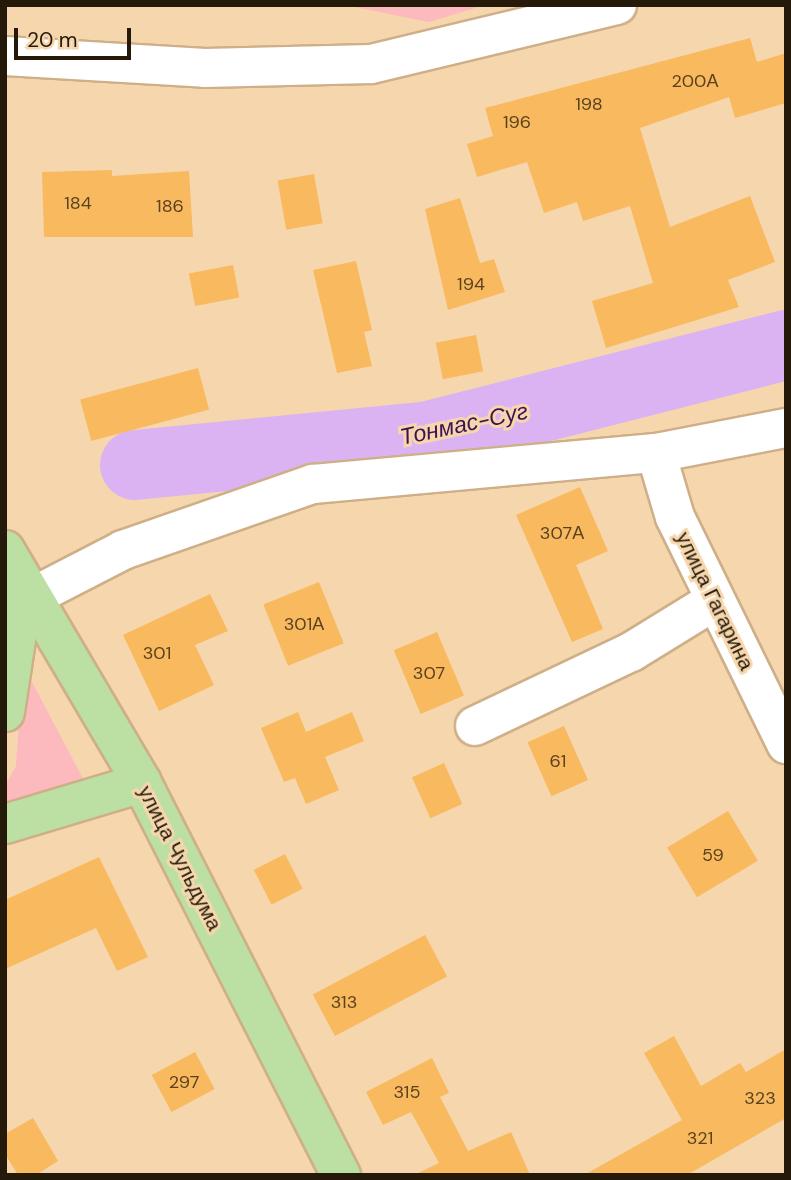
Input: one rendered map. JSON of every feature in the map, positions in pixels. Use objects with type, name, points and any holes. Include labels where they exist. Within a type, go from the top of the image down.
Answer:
[{"type":"main road","name":"улица Чульдума","points":[[5,550],[21,591],[142,783],[341,1175]]},
{"type":"main road","name":"улица Чульдума","points":[[5,712],[21,591]]},
{"type":"main road","points":[[5,824],[142,783]]},
{"type":"street","points":[[5,36],[23,57],[205,68],[370,64],[617,5]]},
{"type":"street","points":[[21,591],[123,551],[313,484],[656,453],[786,428]]},
{"type":"street","name":"улица Гагарина","points":[[656,453],[675,517],[786,744]]},
{"type":"street","points":[[475,726],[631,652],[714,601]]},
{"type":"shaded area","points":[[345,5],[485,5],[429,22]]},
{"type":"shaded area","points":[[23,665],[89,790],[5,828],[5,786],[16,766]]},
{"type":"building","points":[[750,38],[757,62],[786,53],[786,103],[735,118],[729,97],[640,128],[670,227],[750,196],[775,262],[728,280],[739,307],[606,348],[592,301],[653,283],[630,206],[583,221],[577,202],[544,213],[527,162],[477,177],[467,144],[493,136],[485,108]]},
{"type":"building","points":[[112,170],[112,176],[189,171],[193,237],[44,237],[42,172]]},
{"type":"building","points":[[314,174],[323,223],[286,230],[278,180]]},
{"type":"building","points":[[460,198],[480,263],[494,259],[505,292],[448,310],[425,209]]},
{"type":"building","points":[[356,261],[372,330],[364,332],[372,366],[337,373],[313,270]]},
{"type":"building","points":[[233,265],[239,297],[195,306],[189,274]]},
{"type":"building","points":[[476,335],[483,371],[443,379],[436,343]]},
{"type":"building","points":[[198,368],[209,410],[91,441],[80,400]]},
{"type":"building","points":[[580,487],[608,551],[576,565],[603,629],[572,642],[516,515]]},
{"type":"building","points":[[319,582],[344,643],[288,666],[263,604]]},
{"type":"building","points":[[210,594],[228,631],[195,645],[214,685],[159,711],[123,635]]},
{"type":"building","points":[[437,632],[464,696],[421,714],[394,650]]},
{"type":"building","points":[[298,712],[306,732],[352,712],[364,741],[325,757],[339,790],[306,804],[295,778],[284,782],[261,728]]},
{"type":"building","points":[[564,726],[588,780],[551,796],[527,742]]},
{"type":"building","points":[[444,763],[462,804],[430,818],[412,777]]},
{"type":"building","points":[[728,811],[758,861],[697,897],[667,848]]},
{"type":"building","points":[[285,854],[303,889],[272,905],[254,870]]},
{"type":"building","points":[[99,857],[148,957],[117,971],[96,928],[5,969],[5,900]]},
{"type":"building","points":[[425,935],[447,976],[335,1036],[313,995]]},
{"type":"building","points":[[674,1036],[701,1086],[740,1063],[746,1072],[786,1049],[786,1118],[687,1175],[584,1175],[682,1120],[644,1053]]},
{"type":"building","points":[[195,1052],[215,1089],[171,1112],[152,1075]]},
{"type":"building","points":[[432,1058],[449,1093],[440,1097],[468,1151],[511,1132],[530,1175],[414,1175],[439,1163],[411,1112],[383,1125],[366,1092]]},
{"type":"building","points":[[33,1118],[58,1161],[36,1175],[18,1175],[5,1154],[5,1134]]},
{"type":"waterway","name":"Тонмас-Суг","points":[[135,465],[429,436],[786,345]]}]
